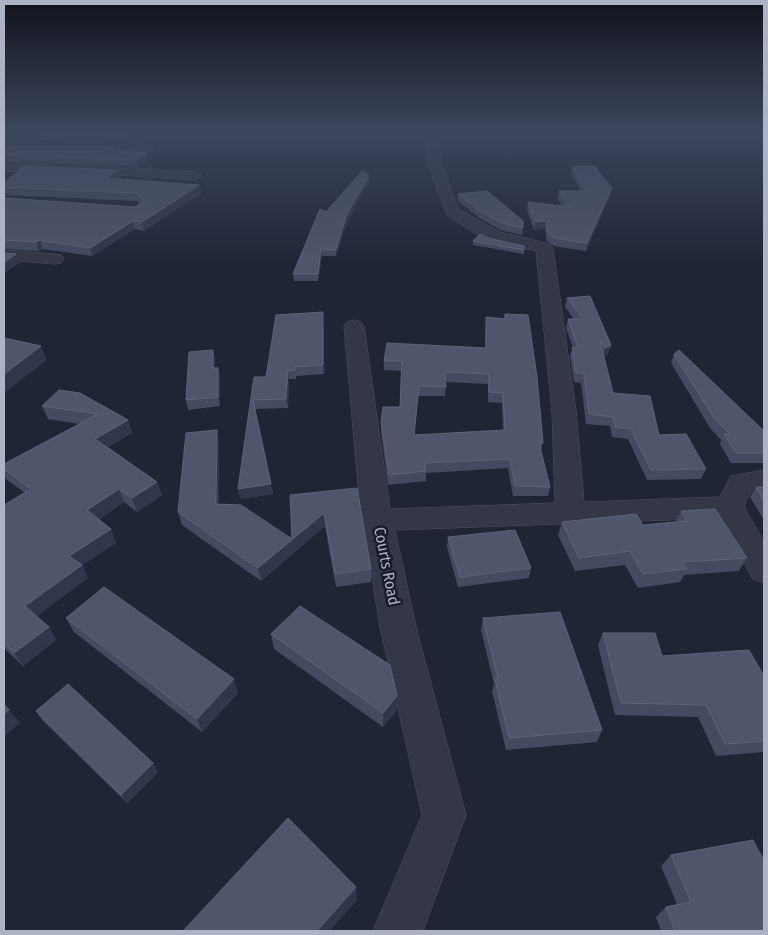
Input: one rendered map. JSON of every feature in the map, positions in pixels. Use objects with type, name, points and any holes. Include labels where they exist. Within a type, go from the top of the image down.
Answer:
[{"type":"street","points":[[174,175],[195,176]]},
{"type":"street","points":[[439,175],[452,211],[475,227],[494,236],[544,248],[564,411],[570,512]]},
{"type":"street","points":[[4,255],[55,259]]},
{"type":"street","points":[[354,326],[378,520]]},
{"type":"street","points":[[764,480],[741,483],[728,507],[764,570]]},
{"type":"street","name":"Courts Road","points":[[398,931],[444,815],[398,627],[378,520],[728,507]]},
{"type":"building","points":[[14,175],[111,175],[105,178],[199,185],[142,222],[133,221],[90,248],[40,240],[36,242],[4,240],[4,198],[135,207],[145,201],[135,193],[4,187],[4,183]]},
{"type":"building","points":[[359,175],[369,176],[346,216],[336,250],[321,249],[318,274],[293,274],[320,209],[326,212]]},
{"type":"building","points":[[577,175],[601,175],[612,188],[587,243],[555,238],[548,233],[546,221],[535,222],[528,202],[569,207],[559,191],[587,191]]},
{"type":"building","points":[[487,191],[523,221],[523,228],[502,223],[482,212],[458,194]]},
{"type":"building","points":[[480,234],[488,238],[524,246],[524,250],[473,241]]},
{"type":"building","points":[[4,253],[16,254],[4,262]]},
{"type":"building","points":[[590,296],[611,345],[605,348],[600,341],[613,393],[650,396],[659,435],[686,434],[706,469],[651,470],[631,429],[615,427],[613,417],[589,414],[584,373],[576,373],[572,347],[578,348],[568,319],[583,319],[567,298]]},
{"type":"building","points":[[323,312],[323,365],[295,367],[295,370],[288,370],[286,399],[253,400],[271,484],[238,489],[254,377],[266,377],[276,315]]},
{"type":"building","points":[[505,314],[528,315],[537,377],[543,443],[539,443],[550,487],[515,486],[510,459],[424,463],[426,471],[389,475],[381,421],[383,407],[400,407],[402,361],[384,361],[387,343],[486,348],[486,317],[505,319]],"holes":[[[445,372],[489,374],[489,392],[503,393],[505,430],[414,435],[419,386],[446,387]]]},
{"type":"building","points":[[4,338],[41,346],[4,374]]},
{"type":"building","points":[[213,350],[213,368],[218,368],[218,397],[186,400],[189,352]]},
{"type":"building","points":[[679,350],[764,431],[764,453],[736,453],[724,434],[730,434],[714,418],[674,354]]},
{"type":"building","points":[[59,390],[80,393],[128,420],[95,439],[157,482],[132,498],[119,489],[87,510],[111,529],[69,556],[82,565],[25,606],[49,627],[14,653],[4,643],[4,505],[31,489],[4,469],[4,464],[98,414],[42,406]]},
{"type":"building","points":[[217,430],[216,504],[241,505],[292,539],[290,495],[357,488],[371,569],[335,574],[324,513],[258,568],[178,512],[186,433]]},
{"type":"building","points":[[756,487],[764,487],[764,501]]},
{"type":"building","points":[[715,509],[747,558],[682,562],[687,569],[643,574],[630,551],[579,558],[562,522],[636,514],[643,525],[687,521],[681,511]]},
{"type":"building","points":[[515,530],[531,568],[460,577],[448,537]]},
{"type":"building","points":[[104,587],[234,679],[197,719],[66,618]]},
{"type":"building","points":[[300,606],[390,665],[397,696],[383,713],[271,634]]},
{"type":"building","points":[[560,612],[602,730],[509,738],[495,679],[498,679],[483,618]]},
{"type":"building","points":[[603,633],[655,633],[662,656],[749,650],[764,676],[764,741],[725,744],[706,705],[621,703]]},
{"type":"building","points":[[68,684],[153,763],[121,795],[36,711]]},
{"type":"building","points":[[4,704],[9,710],[4,714]]},
{"type":"building","points":[[288,818],[356,887],[317,931],[183,931]]},
{"type":"building","points":[[753,840],[764,861],[764,931],[675,931],[666,907],[691,902],[671,855]]}]
